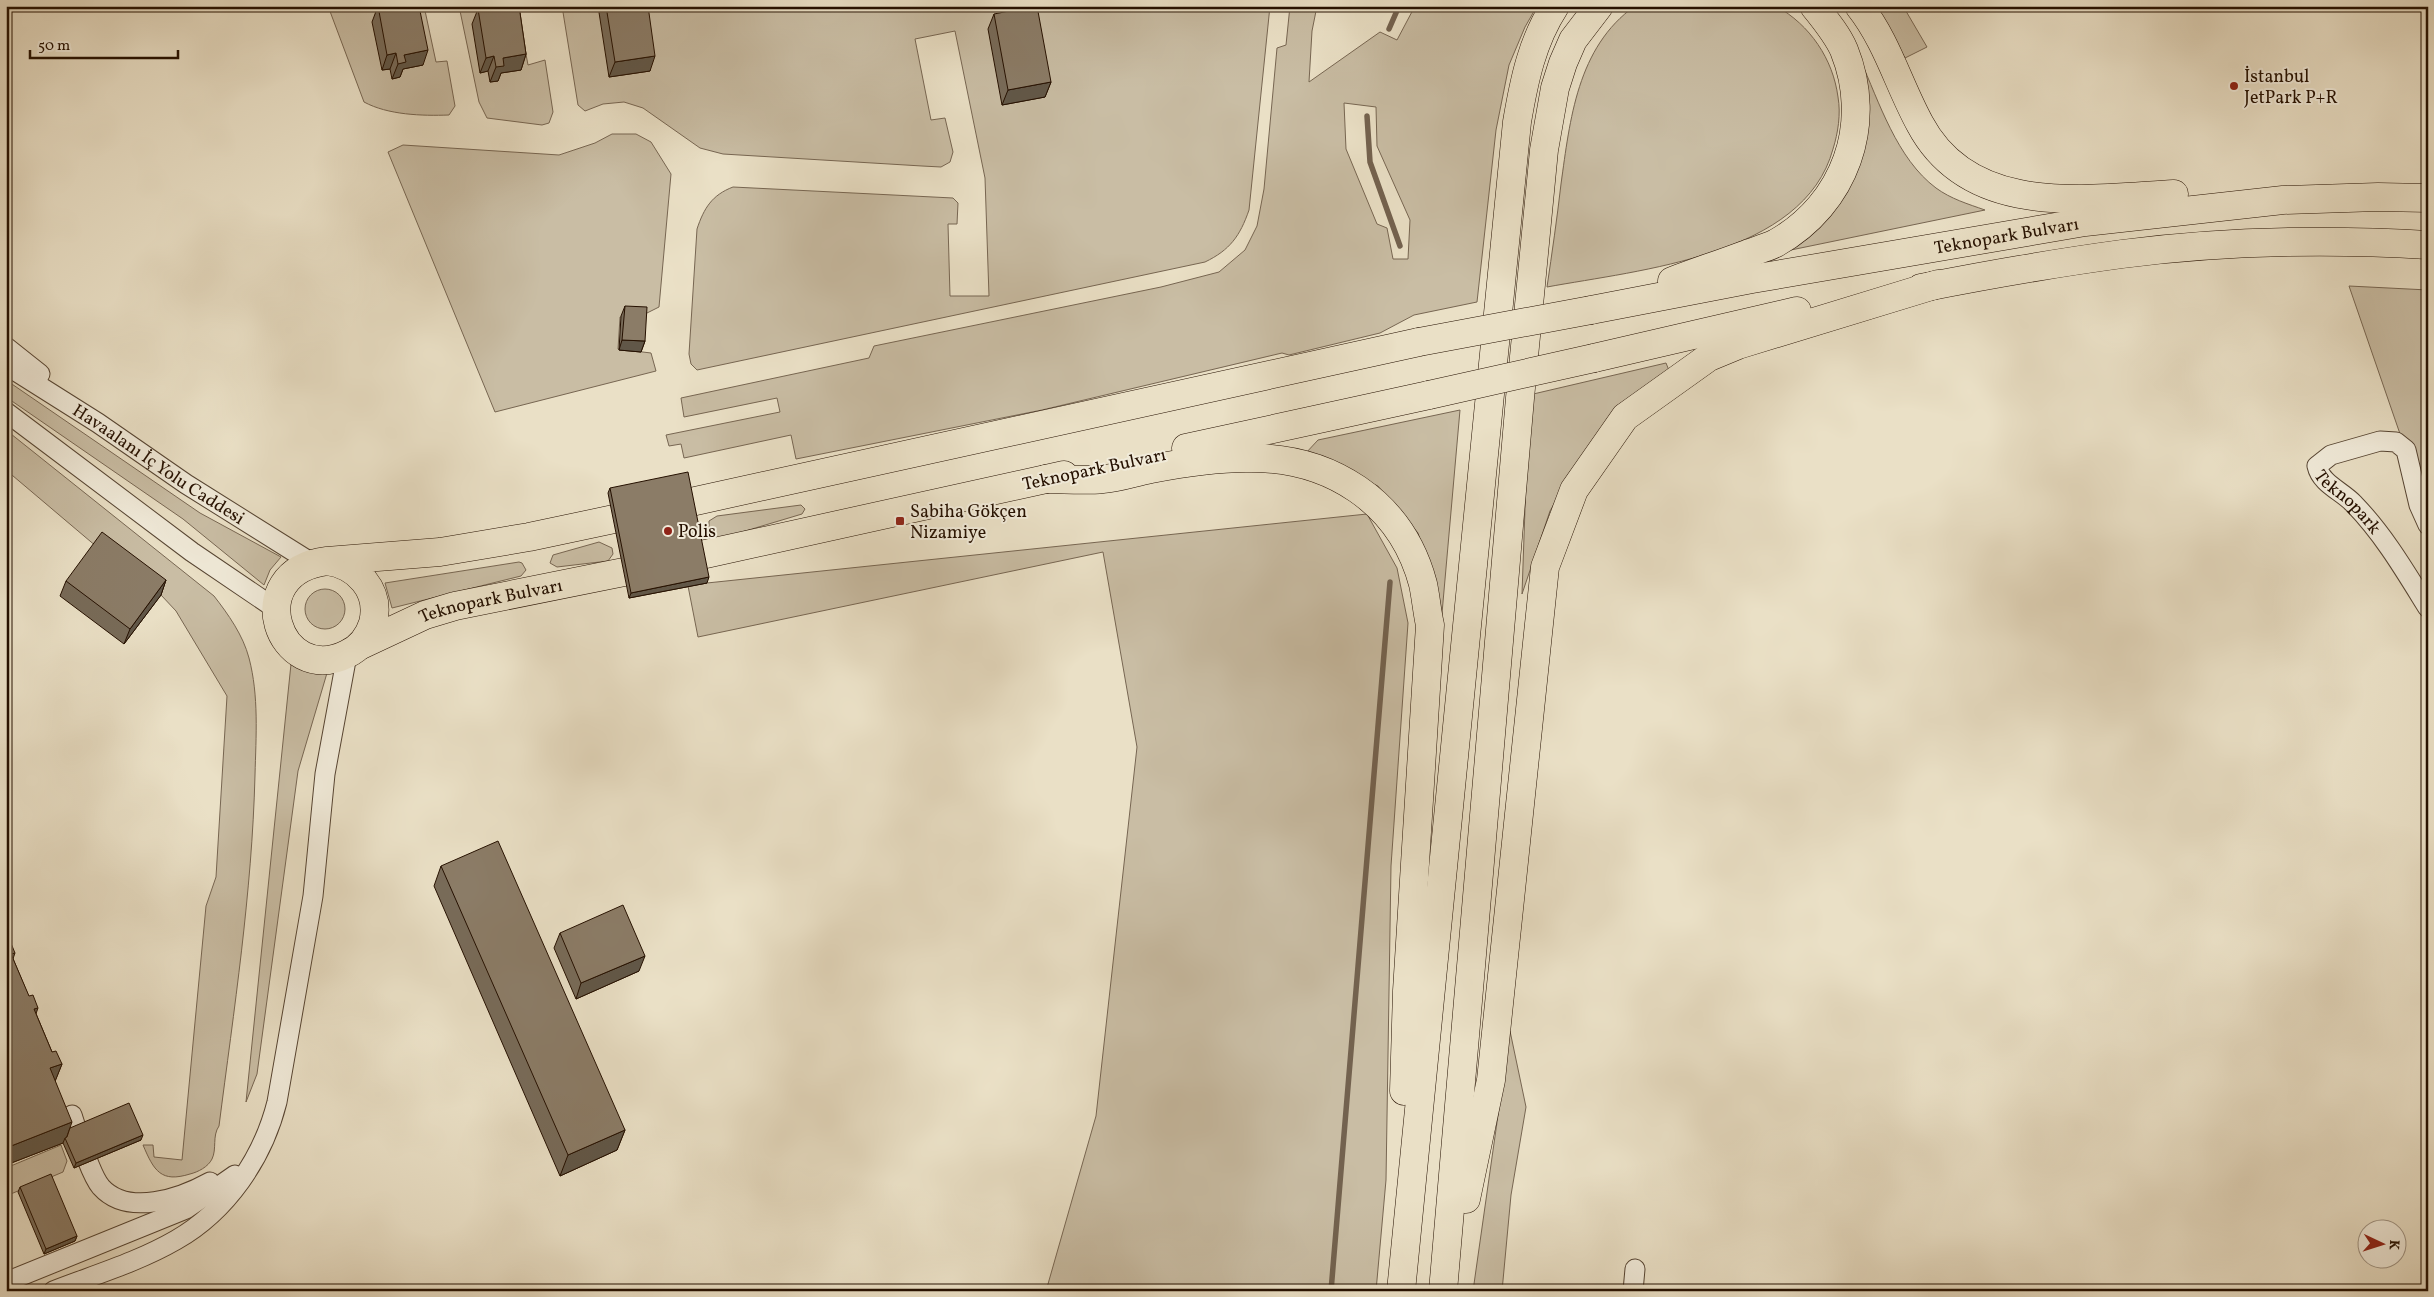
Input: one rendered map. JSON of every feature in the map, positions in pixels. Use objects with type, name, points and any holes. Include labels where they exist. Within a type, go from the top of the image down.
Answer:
[{"type":"highway","points":[[1400,1291],[1517,122],[1531,58],[1541,29],[1555,6]]},
{"type":"highway","points":[[1444,1291],[1520,389],[1544,150],[1553,98],[1563,63],[1573,40],[1599,6]]},
{"type":"highway","points":[[691,502],[1419,342],[1591,310],[1775,243],[1800,226],[1819,208],[1847,165],[1853,140],[1856,116],[1855,94],[1843,49],[1830,26],[1814,6]]},
{"type":"highway","points":[[1860,6],[1886,50],[1920,125],[1931,142],[1957,167],[1982,184],[2022,196],[2110,197],[2220,193],[2283,200]]},
{"type":"highway","name":"Teknopark Bulvarı","points":[[1591,310],[1752,279],[2036,229],[2172,211],[2283,200],[2428,198]]},
{"type":"highway","name":"Teknopark Bulvarı","points":[[701,555],[1429,395],[1779,314],[1938,284],[2123,254],[2193,248],[2318,241],[2428,244]]},
{"type":"highway","points":[[1444,1291],[1491,1080],[1545,567],[1574,490],[1625,417],[1709,357],[1738,345],[1938,284]]},
{"type":"highway","points":[[1046,479],[1102,479],[1184,464],[1245,458],[1268,458],[1294,463],[1320,470],[1360,489],[1376,503],[1394,524],[1410,551],[1423,584],[1430,625],[1407,990],[1400,1291]]},
{"type":"highway","points":[[319,562],[336,562],[354,570],[367,584],[374,601],[374,620],[371,629],[354,650],[330,660],[319,660],[297,652],[282,635],[277,624],[278,593],[286,580],[298,569],[319,562],[440,552],[530,537],[614,519]]},
{"type":"highway","name":"Teknopark Bulvarı","points":[[354,650],[424,615],[455,606],[624,572]]},
{"type":"street","points":[[6,347],[98,423]]},
{"type":"street","name":"Havaalanı İç Yolu Caddesi","points":[[6,365],[98,423],[186,484],[319,562]]},
{"type":"street","points":[[6,412],[192,552],[276,609]]},
{"type":"street","name":"Teknopark","points":[[2428,525],[2419,506],[2406,450],[2396,442],[2380,441],[2331,455],[2317,466],[2319,474],[2350,499],[2388,543],[2428,608]]},
{"type":"street","points":[[53,1291],[156,1250],[191,1230],[227,1198],[244,1177],[256,1157],[272,1120],[313,896],[325,774],[354,650]]},
{"type":"street","points":[[72,1116],[101,1186],[114,1196],[130,1201],[145,1202],[170,1198],[195,1190],[238,1165],[272,1120]]},
{"type":"street","points":[[6,1282],[160,1221],[209,1195],[230,1181],[242,1169],[272,1120]]},
{"type":"street","points":[[1633,1291],[1635,1269]]},
{"type":"shaded area","points":[[328,6],[424,6],[436,62],[447,61],[455,106],[449,115],[417,115],[394,112],[364,102]]},
{"type":"shaded area","points":[[459,6],[517,6],[528,65],[545,60],[553,112],[549,123],[542,125],[487,118],[479,102]]},
{"type":"shaded area","points":[[562,6],[1270,6],[1249,210],[1238,235],[1228,247],[1205,262],[697,370],[691,364],[689,354],[697,229],[706,209],[714,198],[733,187],[953,198],[958,203],[957,224],[948,224],[950,296],[989,296],[985,178],[955,31],[915,39],[931,120],[945,118],[953,152],[950,162],[941,167],[723,154],[700,148],[643,108],[624,102],[603,104],[585,111],[578,105]]},
{"type":"shaded area","points":[[1290,6],[1317,6],[1312,31],[1309,82],[1380,32],[1397,40],[1415,6],[1537,6],[1525,27],[1509,65],[1496,130],[1477,302],[1414,315],[1380,333],[1289,355],[1282,353],[1042,410],[796,459],[791,435],[684,458],[681,444],[669,446],[666,435],[780,412],[777,398],[684,417],[681,398],[869,358],[874,346],[1161,287],[1219,272],[1245,250],[1257,226],[1264,189],[1277,48],[1286,45]],"holes":[[[1344,103],[1376,107],[1377,146],[1410,220],[1408,259],[1393,259],[1387,228],[1377,224],[1346,149]]]},
{"type":"shaded area","points":[[1635,6],[1776,6],[1788,14],[1818,44],[1831,69],[1838,97],[1839,110],[1838,130],[1833,149],[1816,185],[1789,213],[1754,235],[1714,252],[1670,264],[1547,287],[1568,135],[1580,86],[1588,63],[1600,42],[1616,23]]},
{"type":"shaded area","points":[[1875,6],[1903,6],[1927,47],[1905,58]]},
{"type":"shaded area","points":[[1860,59],[1890,129],[1910,162],[1922,176],[1942,192],[1985,210],[1786,251],[1818,220]]},
{"type":"shaded area","points":[[612,134],[636,134],[651,142],[671,174],[659,307],[639,317],[620,317],[618,349],[651,353],[656,371],[495,412],[388,152],[403,145],[559,155],[595,143]]},
{"type":"shaded area","points":[[2349,286],[2428,290],[2428,488],[2409,460]]},
{"type":"shaded area","points":[[1666,363],[1670,373],[1616,406],[1578,462],[1550,511],[1522,594],[1529,395]]},
{"type":"shaded area","points":[[6,380],[200,513],[281,557],[270,570],[264,585],[183,519],[6,397]]},
{"type":"shaded area","points":[[1460,410],[1440,636],[1433,579],[1418,533],[1378,486],[1305,454],[1318,440]]},
{"type":"shaded area","points":[[6,430],[214,596],[230,617],[249,658],[254,687],[256,746],[250,863],[242,951],[219,1126],[213,1155],[205,1167],[193,1173],[172,1177],[165,1176],[155,1168],[143,1145],[153,1145],[154,1157],[182,1160],[206,906],[216,877],[227,696],[176,611],[161,595],[97,547],[6,470]]},
{"type":"shaded area","points":[[801,505],[805,509],[802,514],[722,538],[716,538],[709,533],[709,521],[717,516]]},
{"type":"shaded area","points":[[1367,514],[1397,568],[1408,623],[1391,866],[1386,1180],[1376,1291],[1046,1291],[1096,1116],[1137,747],[1103,552],[698,637],[688,586]]},
{"type":"shaded area","points":[[599,542],[612,548],[613,554],[608,561],[557,567],[550,563],[553,555]]},
{"type":"shaded area","points":[[522,563],[526,570],[521,576],[392,608],[385,583]]},
{"type":"shaded area","points":[[329,589],[336,592],[342,598],[345,609],[344,617],[336,626],[329,629],[321,629],[314,626],[306,617],[305,605],[308,598],[317,590]]},
{"type":"shaded area","points":[[291,664],[327,673],[298,771],[257,1074],[246,1102]]},
{"type":"shaded area","points":[[1510,1031],[1526,1107],[1511,1195],[1502,1291],[1473,1291]]},
{"type":"shaded area","points":[[61,1145],[67,1161],[63,1172],[6,1196],[6,1168]]},
{"type":"building","points":[[378,6],[419,6],[428,50],[404,55],[406,62],[398,64],[396,53],[387,55]]},
{"type":"building","points":[[486,6],[519,6],[526,54],[503,58],[504,66],[496,67],[494,56],[486,58],[478,9]]},
{"type":"building","points":[[606,6],[648,6],[655,56],[615,62]]},
{"type":"building","points":[[1037,6],[1051,82],[1008,90],[994,14]]},
{"type":"building","points":[[625,306],[647,307],[645,341],[622,340]]},
{"type":"building","points":[[688,472],[709,577],[631,593],[610,488]]},
{"type":"building","points":[[102,532],[166,580],[130,629],[66,581]]},
{"type":"building","points":[[498,841],[625,1130],[568,1155],[441,866]]},
{"type":"building","points":[[623,905],[645,956],[581,983],[560,933]]},
{"type":"building","points":[[10,941],[15,953],[11,954],[29,996],[33,995],[38,1008],[34,1009],[52,1052],[56,1051],[62,1064],[50,1068],[72,1122],[6,1148],[6,942]]},
{"type":"building","points":[[129,1103],[143,1135],[76,1163],[65,1138],[70,1128]]},
{"type":"building","points":[[51,1174],[77,1236],[46,1249],[20,1187]]},
{"type":"waterway","points":[[1389,29],[1399,6]]},
{"type":"waterway","points":[[1367,116],[1370,162],[1400,246]]},
{"type":"waterway","points":[[1331,1291],[1390,582]]},
{"type":"place","name":"İstanbul JetPark P+R","points":[[2234,86]]},
{"type":"place","name":"Sabiha Gökçen Nizamiye","points":[[900,521]]},
{"type":"place","name":"Polis","points":[[668,531]]}]
